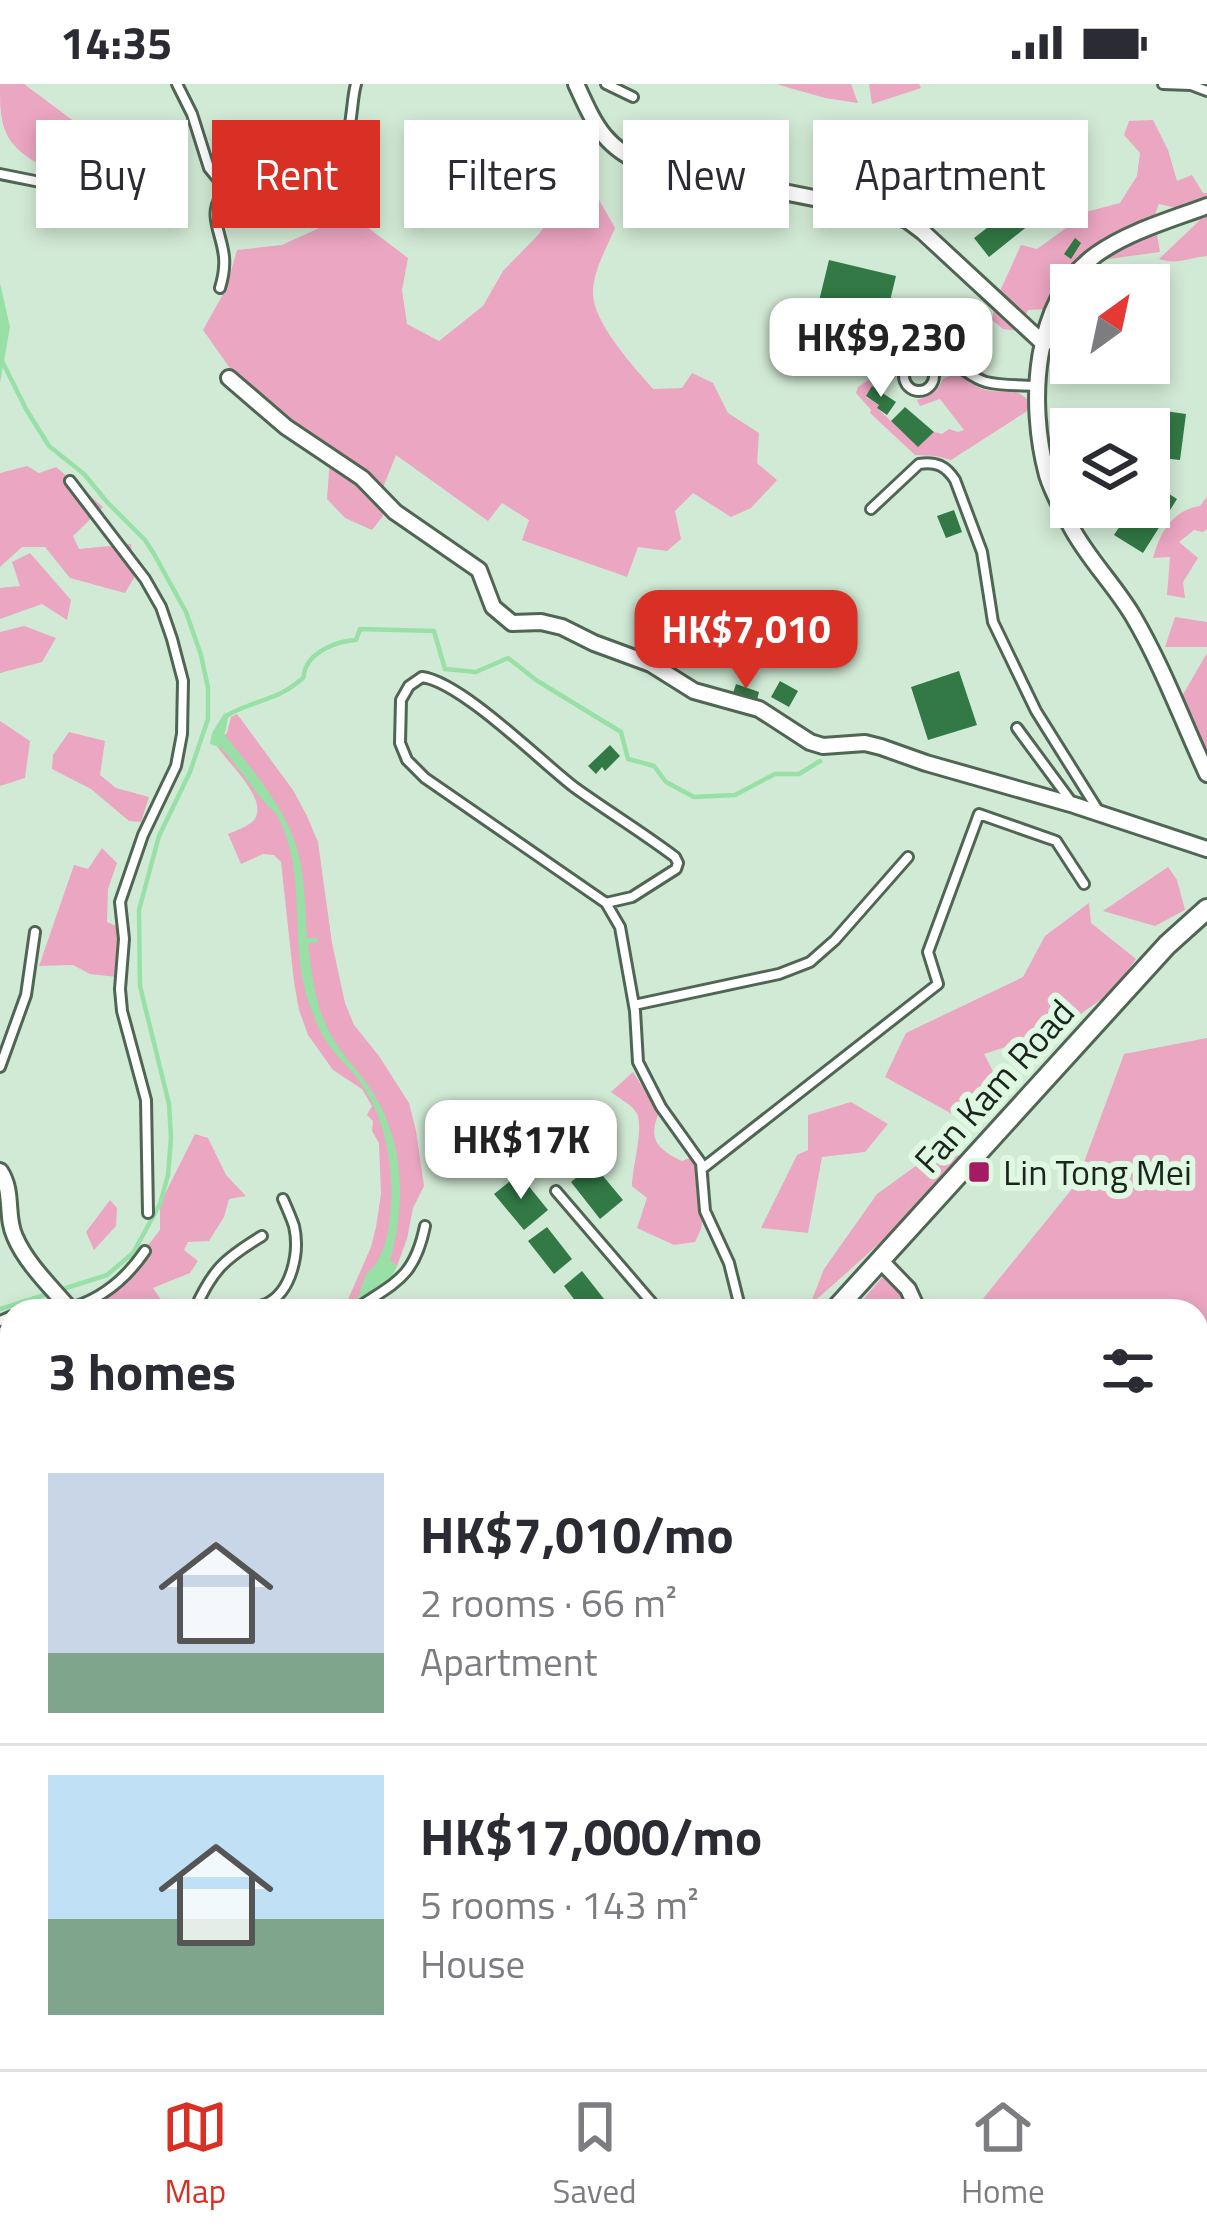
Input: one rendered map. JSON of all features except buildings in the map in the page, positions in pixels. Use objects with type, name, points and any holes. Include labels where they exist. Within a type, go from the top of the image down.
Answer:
[{"type":"main road","name":"Fan Kam Road","points":[[845,1299],[1167,945],[1207,909]]},
{"type":"street","points":[[576,84],[597,129],[633,160],[907,220],[1044,344]]},
{"type":"street","points":[[1207,206],[1120,240],[1087,262],[1051,315],[1039,386],[1048,478],[1082,545],[1133,615],[1207,774]]},
{"type":"street","points":[[229,378],[286,427],[362,478],[395,512],[478,570],[493,607],[512,622],[562,627],[651,664],[694,691],[759,709],[810,742],[881,747],[1207,849]]},
{"type":"street","points":[[0,1171],[10,1192],[12,1233],[62,1299]]},
{"type":"street","points":[[880,1260],[913,1299]]},
{"type":"lane","points":[[177,84],[212,172]]},
{"type":"lane","points":[[350,120],[356,84]]},
{"type":"lane","points":[[606,84],[633,97]]},
{"type":"lane","points":[[1163,84],[1207,91]]},
{"type":"lane","points":[[0,174],[36,181]]},
{"type":"lane","points":[[218,228],[224,258],[220,288]]},
{"type":"lane","points":[[931,367],[952,363],[984,382],[1039,386]]},
{"type":"lane","points":[[871,508],[919,464],[940,465],[955,480],[982,552],[993,622],[1036,711],[1101,814]]},
{"type":"lane","points":[[70,482],[153,593],[183,681],[176,766],[143,835],[120,902],[122,1011],[146,1100],[148,1214]]},
{"type":"lane","points":[[606,903],[632,897],[676,869],[675,857],[574,786],[437,679],[422,677],[409,686],[401,700],[400,743],[407,760],[424,778],[606,903],[620,928],[638,1061],[661,1107],[703,1168],[705,1211],[729,1263],[738,1299]]},
{"type":"lane","points":[[1016,728],[1074,805]]},
{"type":"lane","points":[[703,1168],[938,984],[928,952],[980,814],[1055,841],[1084,884]]},
{"type":"lane","points":[[634,1005],[779,974],[810,962],[908,856]]},
{"type":"lane","points":[[0,1067],[26,995],[34,932]]},
{"type":"lane","points":[[556,1191],[649,1299]]},
{"type":"lane","points":[[272,1299],[287,1281],[296,1250],[295,1229],[283,1199]]},
{"type":"lane","points":[[370,1299],[411,1269],[425,1226]]},
{"type":"lane","points":[[200,1299],[227,1259],[262,1236]]},
{"type":"lane","points":[[90,1299],[122,1280],[145,1251]]},
{"type":"shaded area","points":[[0,84],[24,84],[72,120],[36,120],[36,162],[9,139]]},
{"type":"shaded area","points":[[776,84],[851,84],[858,103],[825,98]]},
{"type":"shaded area","points":[[869,84],[919,84],[921,88],[872,104]]},
{"type":"shaded area","points":[[1153,120],[1177,181],[1192,175],[1207,193],[1207,256],[1159,259],[1200,220],[1185,210],[1159,204],[1154,217],[1160,252],[1101,260],[1101,264],[1050,264],[1050,308],[1028,310],[1023,322],[1039,351],[1026,332],[1003,329],[992,320],[996,300],[1021,245],[1037,249],[1066,228],[1088,228],[1088,211],[1120,203],[1137,176],[1140,153],[1124,135],[1129,121]]},
{"type":"shaded area","points":[[599,200],[615,228],[594,284],[599,317],[653,389],[682,388],[692,373],[713,383],[728,413],[759,433],[757,463],[777,480],[751,508],[731,517],[693,493],[675,511],[681,539],[667,551],[638,547],[627,577],[522,540],[529,520],[502,503],[488,521],[396,455],[380,495],[383,516],[372,530],[345,518],[327,499],[330,457],[246,391],[203,330],[226,289],[237,250],[282,245],[319,228],[368,228],[408,258],[402,290],[407,324],[439,341],[483,306],[503,271],[543,228],[599,228]]},
{"type":"shaded area","points":[[0,283],[10,327],[0,383]]},
{"type":"shaded area","points":[[976,326],[976,364],[991,380],[964,362],[965,349],[957,339],[942,351],[911,359],[889,384],[879,391],[872,387],[866,397],[918,446],[934,432],[964,430],[940,399],[920,406],[917,400],[957,373],[982,389],[1015,392],[1035,406],[951,460],[915,455],[870,413],[856,393],[858,387],[886,368],[911,336]]},
{"type":"shaded area","points":[[27,466],[39,473],[56,467],[103,507],[73,536],[79,549],[131,544],[134,578],[125,593],[70,578],[45,547],[22,547],[0,567],[0,473]]},
{"type":"shaded area","points":[[1207,497],[1207,529],[1194,530],[1179,542],[1198,558],[1183,582],[1185,598],[1167,595],[1170,557],[1153,558],[1160,539],[1175,517],[1200,506]]},
{"type":"shaded area","points":[[30,553],[71,600],[67,620],[42,604],[0,619],[0,588],[20,586],[12,562]]},
{"type":"shaded area","points":[[1175,617],[1207,622],[1207,647],[1165,647]]},
{"type":"shaded area","points":[[24,626],[56,638],[42,662],[0,673],[0,632]]},
{"type":"shaded area","points":[[1207,653],[1207,758],[1181,698]]},
{"type":"shaded area","points":[[225,712],[221,730],[276,803],[292,835],[303,883],[307,938],[319,941],[308,944],[321,1013],[335,1042],[382,1108],[396,1150],[399,1217],[390,1261],[397,1266],[390,1281],[359,1299],[388,1233],[387,1148],[371,1099],[324,1037],[308,1000],[288,840],[275,813],[221,748],[210,744]]},
{"type":"shaded area","points":[[237,714],[306,814],[318,842],[345,1003],[354,1025],[409,1103],[416,1131],[424,1186],[413,1208],[407,1239],[397,1266],[390,1261],[357,1299],[348,1299],[371,1247],[381,1194],[379,1143],[367,1115],[372,1106],[362,1089],[333,1070],[308,1035],[294,982],[281,862],[263,854],[241,864],[228,834],[252,822],[257,811],[251,791],[215,743],[227,733],[231,717]]},
{"type":"shaded area","points":[[0,721],[30,741],[25,778],[0,786]]},
{"type":"shaded area","points":[[69,732],[105,741],[100,775],[116,788],[149,797],[141,822],[129,821],[91,789],[52,769],[53,755]]},
{"type":"shaded area","points":[[102,848],[117,863],[108,889],[107,922],[130,932],[126,978],[90,974],[73,965],[39,966],[74,865],[88,869]]},
{"type":"shaded area","points":[[1168,867],[1185,910],[1155,926],[1103,911]]},
{"type":"shaded area","points":[[1089,903],[1091,923],[1136,959],[1113,991],[1058,1030],[984,1054],[1005,1094],[956,1116],[885,1077],[906,1033],[1023,977],[1045,936]]},
{"type":"shaded area","points":[[1207,1038],[1207,1299],[983,1299],[1076,1184],[1124,1054]]},
{"type":"shaded area","points":[[633,1072],[659,1113],[654,1130],[657,1143],[682,1161],[690,1158],[710,1174],[695,1242],[674,1245],[637,1228],[647,1198],[632,1186],[638,1118],[631,1106],[611,1092]]},
{"type":"shaded area","points":[[851,1102],[888,1124],[865,1152],[822,1157],[808,1233],[761,1228],[797,1155],[808,1150],[808,1115]]},
{"type":"shaded area","points":[[195,1134],[208,1138],[226,1175],[246,1196],[229,1199],[209,1241],[188,1242],[184,1250],[198,1261],[190,1273],[153,1288],[161,1299],[86,1299],[84,1296],[98,1295],[131,1267],[160,1230],[160,1204]]},
{"type":"shaded area","points":[[949,1142],[960,1158],[888,1234],[812,1299],[824,1269],[877,1194]]},
{"type":"shaded area","points":[[110,1200],[117,1208],[116,1226],[94,1250],[86,1232]]},
{"type":"shaded area","points":[[886,1273],[906,1299],[863,1299]]},
{"type":"waterway","points":[[0,357],[49,446],[84,474],[154,554],[186,612],[208,688],[208,719],[190,772],[159,836],[139,910],[140,986],[169,1104],[168,1175],[160,1204],[133,1253],[107,1275],[31,1299]]},
{"type":"waterway","points":[[220,735],[226,716],[289,689],[304,677],[315,656],[334,644],[356,640],[360,629],[434,631],[445,669],[476,672],[508,658],[621,732],[628,759],[654,766],[666,782],[694,797],[735,795],[775,774],[799,774],[820,761]]},
{"type":"place","name":"Lin Tong Mei","points":[[979,1172]]}]
